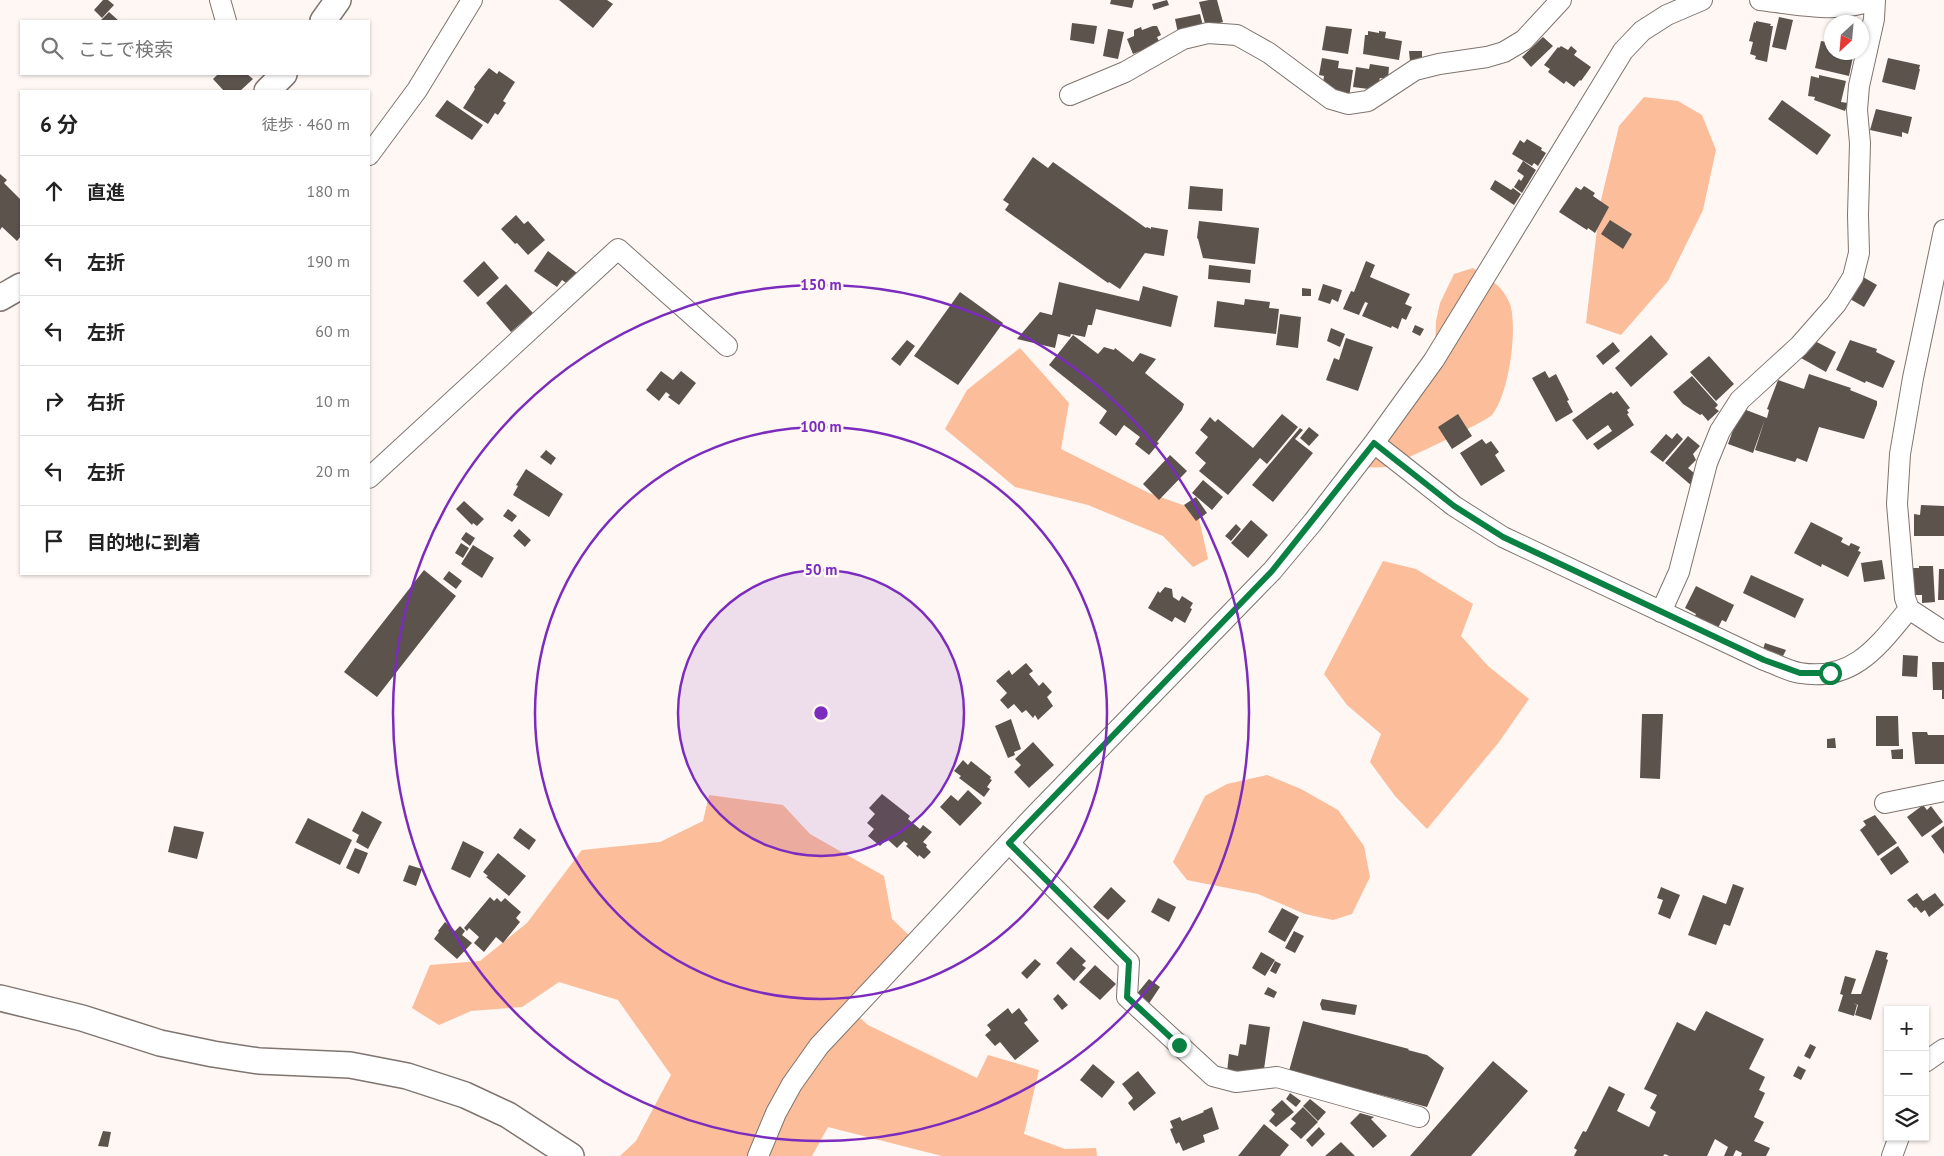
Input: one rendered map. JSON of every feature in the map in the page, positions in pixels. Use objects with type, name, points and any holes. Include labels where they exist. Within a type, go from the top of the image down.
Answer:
[{"type":"street","points":[[220,0],[226,20]]},
{"type":"street","points":[[325,20],[338,0]]},
{"type":"street","points":[[370,154],[417,90],[472,0]]},
{"type":"street","points":[[1070,95],[1125,72],[1183,39],[1208,33],[1237,35],[1269,53],[1331,99],[1348,104],[1368,101],[1415,70],[1439,64],[1487,57],[1504,52],[1524,40],[1561,0]]},
{"type":"street","points":[[758,1156],[776,1113],[788,1091],[819,1046],[1009,843],[1272,571],[1374,443],[1434,360],[1623,50],[1642,31],[1667,15],[1702,0]]},
{"type":"street","points":[[1660,612],[1679,572],[1707,463],[1720,431],[1740,400],[1799,346],[1836,304],[1853,277],[1859,253],[1860,143],[1857,110],[1859,86],[1874,19],[1874,0],[1859,6],[1810,6],[1760,0]]},
{"type":"street","points":[[1944,230],[1913,378],[1900,454],[1897,504],[1905,598],[1909,609],[1944,632]]},
{"type":"street","points":[[370,477],[618,249],[727,346]]},
{"type":"street","points":[[0,298],[20,287]]},
{"type":"street","points":[[1374,443],[1454,506],[1503,537],[1764,660],[1800,673],[1830,673],[1854,664],[1873,652],[1909,609]]},
{"type":"street","points":[[1885,803],[1944,791]]},
{"type":"street","points":[[1009,843],[1129,962],[1127,997],[1213,1076],[1236,1082],[1277,1077],[1419,1117]]},
{"type":"street","points":[[0,998],[82,1018],[160,1043],[213,1054],[259,1060],[350,1066],[407,1076],[465,1095],[508,1115],[571,1156]]},
{"type":"street","points":[[1929,1059],[1944,1049]]},
{"type":"street","points":[[1892,1156],[1898,1141]]},
{"type":"shaded area","points":[[1644,97],[1678,101],[1702,115],[1716,150],[1703,210],[1668,281],[1621,335],[1586,323],[1600,204],[1619,126]]},
{"type":"shaded area","points":[[1473,268],[1499,287],[1510,304],[1513,329],[1512,345],[1507,377],[1498,405],[1492,415],[1486,419],[1405,459],[1385,467],[1355,467],[1369,432],[1434,379],[1436,321],[1440,303],[1454,274]]},
{"type":"shaded area","points":[[1020,348],[1069,403],[1061,449],[1149,493],[1197,510],[1208,559],[1193,567],[1163,536],[1088,505],[1015,487],[945,429],[967,390]]},
{"type":"shaded area","points":[[1383,561],[1416,569],[1473,604],[1461,636],[1488,666],[1529,699],[1499,742],[1427,829],[1395,796],[1370,762],[1381,734],[1347,705],[1324,674]]},
{"type":"shaded area","points":[[1267,775],[1301,789],[1338,810],[1364,846],[1370,877],[1352,914],[1333,920],[1305,914],[1258,894],[1187,880],[1173,862],[1205,796],[1227,784]]},
{"type":"shaded area","points":[[709,795],[783,805],[810,834],[884,876],[892,919],[915,941],[850,1009],[868,1025],[977,1078],[988,1055],[1039,1070],[1024,1134],[1065,1149],[1096,1148],[1097,1156],[942,1156],[828,1127],[812,1156],[620,1156],[636,1141],[671,1075],[618,1000],[559,982],[522,1007],[471,1011],[439,1025],[412,1008],[430,965],[480,961],[527,923],[582,850],[660,842],[703,821]]},
{"type":"building","points":[[103,0],[108,0],[114,5],[102,18],[94,10]]},
{"type":"building","points":[[559,0],[607,0],[613,4],[593,28]]},
{"type":"building","points":[[1111,0],[1134,0],[1132,8],[1110,4]]},
{"type":"building","points":[[1167,0],[1169,5],[1154,10],[1152,4]]},
{"type":"building","points":[[1217,0],[1223,22],[1206,27],[1199,2]]},
{"type":"building","points":[[109,12],[118,20],[101,20]]},
{"type":"building","points":[[1200,14],[1203,26],[1178,33],[1175,19]]},
{"type":"building","points":[[1779,17],[1793,20],[1786,50],[1772,47]]},
{"type":"building","points":[[1756,21],[1773,26],[1767,62],[1755,59],[1756,56],[1750,54],[1753,42],[1749,41],[1754,22],[1756,23]]},
{"type":"building","points":[[1072,23],[1097,26],[1094,44],[1070,40]]},
{"type":"building","points":[[1157,26],[1161,35],[1157,37],[1160,43],[1133,54],[1127,39],[1134,36],[1134,30],[1141,27],[1142,30]]},
{"type":"building","points":[[1326,26],[1352,29],[1348,54],[1322,50]]},
{"type":"building","points":[[1108,29],[1124,32],[1118,59],[1103,56]]},
{"type":"building","points":[[1368,31],[1386,32],[1385,38],[1402,41],[1399,60],[1363,54],[1365,35],[1368,35]]},
{"type":"building","points":[[1543,37],[1553,46],[1531,67],[1522,57]]},
{"type":"building","points":[[1821,41],[1824,42],[1824,60],[1852,60],[1849,76],[1815,68]]},
{"type":"building","points":[[1561,46],[1568,50],[1571,46],[1577,51],[1574,55],[1591,67],[1574,87],[1566,81],[1564,84],[1548,72],[1550,69],[1544,65],[1558,47]]},
{"type":"building","points":[[1409,51],[1422,51],[1422,61],[1410,61]]},
{"type":"building","points":[[1322,58],[1339,61],[1338,68],[1353,70],[1349,98],[1327,94],[1329,84],[1323,83],[1324,76],[1319,75]]},
{"type":"building","points":[[1888,58],[1920,65],[1915,90],[1882,82]]},
{"type":"building","points":[[1370,64],[1389,67],[1388,79],[1380,78],[1376,90],[1353,87],[1356,67],[1369,69]]},
{"type":"building","points":[[489,68],[497,74],[499,71],[515,82],[503,101],[506,103],[498,115],[495,113],[488,124],[463,108],[475,89],[474,87]]},
{"type":"building","points":[[217,75],[248,75],[253,79],[241,90],[223,90],[213,79]]},
{"type":"building","points":[[1819,75],[1846,81],[1841,102],[1848,103],[1845,111],[1814,100],[1815,97],[1808,96],[1811,76],[1819,78]]},
{"type":"building","points":[[447,100],[483,125],[472,140],[435,116]]},
{"type":"building","points":[[1782,100],[1831,135],[1817,155],[1768,119]]},
{"type":"building","points":[[1876,109],[1912,117],[1908,134],[1902,132],[1902,137],[1870,130]]},
{"type":"building","points":[[1527,139],[1542,148],[1541,150],[1546,153],[1538,166],[1534,163],[1532,166],[1512,154],[1520,140],[1524,143]]},
{"type":"building","points":[[1033,157],[1048,168],[1053,162],[1146,228],[1168,230],[1164,256],[1145,253],[1120,289],[1108,283],[1005,210],[1009,204],[1003,200]]},
{"type":"building","points":[[1523,161],[1536,170],[1522,193],[1514,187],[1519,179],[1521,181],[1524,176],[1517,171]]},
{"type":"building","points":[[0,174],[7,180],[4,183],[20,199],[20,237],[17,241],[2,227],[0,230]]},
{"type":"building","points":[[1495,180],[1521,194],[1514,205],[1490,189]]},
{"type":"building","points":[[1190,186],[1223,189],[1222,211],[1188,209]]},
{"type":"building","points":[[1584,186],[1595,193],[1593,196],[1609,207],[1595,233],[1559,212],[1576,187],[1581,190]]},
{"type":"building","points":[[516,215],[524,224],[528,221],[545,240],[528,255],[501,229]]},
{"type":"building","points":[[1610,220],[1632,234],[1623,249],[1601,234]]},
{"type":"building","points":[[1199,221],[1259,228],[1255,264],[1203,258],[1197,238]]},
{"type":"building","points":[[548,251],[577,273],[569,285],[562,280],[557,287],[534,271]]},
{"type":"building","points":[[484,261],[499,278],[478,297],[463,281]]},
{"type":"building","points":[[1366,261],[1375,265],[1370,277],[1410,294],[1405,304],[1412,307],[1406,320],[1402,318],[1398,329],[1362,316],[1368,303],[1365,302],[1359,315],[1343,309],[1351,291],[1354,292]]},
{"type":"building","points":[[1209,265],[1251,270],[1250,283],[1208,279]]},
{"type":"building","points":[[1863,277],[1877,285],[1864,307],[1850,299]]},
{"type":"building","points":[[1059,282],[1139,301],[1143,286],[1178,296],[1171,327],[1096,309],[1092,325],[1088,325],[1085,337],[1071,334],[1070,337],[1058,334],[1055,348],[1017,339],[1040,312],[1052,315]]},
{"type":"building","points":[[506,284],[533,313],[511,332],[486,303]]},
{"type":"building","points":[[1323,284],[1342,290],[1338,302],[1332,299],[1330,304],[1318,300]]},
{"type":"building","points":[[1302,288],[1311,289],[1311,296],[1302,296]]},
{"type":"building","points":[[960,292],[1003,323],[958,385],[914,356]]},
{"type":"building","points":[[1245,299],[1270,302],[1269,308],[1279,309],[1276,334],[1214,327],[1217,301],[1244,305]]},
{"type":"building","points":[[1280,314],[1301,317],[1298,348],[1276,345]]},
{"type":"building","points":[[1415,325],[1424,329],[1420,336],[1412,332]]},
{"type":"building","points":[[1331,328],[1345,334],[1340,347],[1327,341]]},
{"type":"building","points":[[1073,335],[1098,354],[1104,347],[1114,350],[1115,348],[1133,362],[1140,353],[1156,359],[1145,373],[1184,404],[1182,410],[1149,455],[1135,444],[1140,437],[1124,425],[1116,436],[1099,423],[1107,411],[1049,365]]},
{"type":"building","points":[[1651,335],[1668,354],[1631,387],[1615,368]]},
{"type":"building","points":[[1346,338],[1373,347],[1358,391],[1326,380],[1334,358],[1339,360]]},
{"type":"building","points":[[1811,339],[1836,352],[1826,372],[1801,358]]},
{"type":"building","points":[[907,340],[915,346],[900,366],[891,359]]},
{"type":"building","points":[[1850,340],[1877,349],[1876,352],[1895,361],[1883,388],[1866,381],[1865,383],[1836,370]]},
{"type":"building","points":[[1613,342],[1620,351],[1603,365],[1596,356]]},
{"type":"building","points":[[1709,356],[1734,384],[1716,401],[1690,372]]},
{"type":"building","points":[[661,371],[673,380],[681,371],[696,383],[679,405],[668,397],[670,395],[666,392],[659,401],[646,390]]},
{"type":"building","points":[[1545,371],[1549,378],[1556,374],[1573,412],[1556,422],[1532,378]]},
{"type":"building","points":[[1809,374],[1851,388],[1850,390],[1877,401],[1864,439],[1819,427],[1807,462],[1797,458],[1795,462],[1755,450],[1765,419],[1753,453],[1728,444],[1741,408],[1767,418],[1769,410],[1767,409],[1778,380],[1804,389]]},
{"type":"building","points":[[1692,376],[1718,405],[1715,408],[1719,411],[1708,421],[1702,414],[1700,415],[1683,404],[1673,392]]},
{"type":"building","points":[[1617,391],[1630,408],[1627,410],[1629,413],[1627,414],[1634,425],[1598,450],[1593,444],[1612,431],[1608,425],[1587,440],[1572,420],[1611,392],[1613,394]]},
{"type":"building","points":[[1282,414],[1298,427],[1267,464],[1260,458],[1228,495],[1199,471],[1206,463],[1195,453],[1208,437],[1200,430],[1210,417],[1215,422],[1218,419],[1253,448]]},
{"type":"building","points":[[1458,414],[1472,436],[1452,449],[1438,427]]},
{"type":"building","points":[[1309,427],[1319,435],[1309,446],[1300,438]]},
{"type":"building","points":[[1300,428],[1303,430],[1295,439],[1313,453],[1273,502],[1252,485]]},
{"type":"building","points":[[1677,433],[1683,439],[1663,462],[1650,452],[1666,434],[1672,439]]},
{"type":"building","points":[[1688,436],[1700,446],[1693,454],[1696,460],[1688,468],[1694,473],[1692,486],[1665,463]]},
{"type":"building","points":[[1482,439],[1486,444],[1491,441],[1499,452],[1495,455],[1505,471],[1481,486],[1460,453]]},
{"type":"building","points":[[546,450],[556,458],[551,465],[540,457]]},
{"type":"building","points":[[1170,455],[1187,471],[1159,500],[1143,484]]},
{"type":"building","points":[[526,469],[563,494],[549,517],[513,495],[518,486],[516,485]]},
{"type":"building","points":[[1203,480],[1223,497],[1212,510],[1192,493]]},
{"type":"building","points":[[1196,497],[1207,513],[1196,521],[1184,505]]},
{"type":"building","points":[[464,501],[484,519],[477,526],[473,523],[472,525],[456,509]]},
{"type":"building","points":[[1921,505],[1944,506],[1944,536],[1914,536],[1914,514],[1920,515]]},
{"type":"building","points":[[508,509],[517,516],[512,522],[503,516]]},
{"type":"building","points":[[1251,520],[1268,535],[1248,558],[1231,543]]},
{"type":"building","points":[[1811,522],[1843,538],[1841,542],[1849,546],[1851,543],[1860,547],[1858,551],[1861,552],[1848,577],[1822,564],[1821,567],[1794,553]]},
{"type":"building","points":[[1236,524],[1241,529],[1231,541],[1225,536]]},
{"type":"building","points":[[519,529],[531,540],[525,547],[513,536]]},
{"type":"building","points":[[466,532],[475,538],[470,546],[461,539]]},
{"type":"building","points":[[461,543],[469,548],[463,558],[455,553]]},
{"type":"building","points":[[473,545],[494,558],[482,578],[461,564]]},
{"type":"building","points":[[1882,560],[1885,579],[1864,582],[1861,563]]},
{"type":"building","points":[[1919,566],[1933,566],[1935,602],[1922,603],[1922,595],[1913,595],[1909,568],[1919,568]]},
{"type":"building","points":[[1939,569],[1944,569],[1944,600],[1938,600]]},
{"type":"building","points":[[424,570],[456,596],[377,697],[344,672]]},
{"type":"building","points":[[449,571],[462,581],[456,589],[443,579]]},
{"type":"building","points":[[1751,575],[1804,599],[1795,618],[1743,593]]},
{"type":"building","points":[[1696,586],[1734,605],[1726,622],[1722,620],[1718,628],[1695,616],[1696,614],[1685,608]]},
{"type":"building","points":[[1165,587],[1172,589],[1173,597],[1179,601],[1182,596],[1193,603],[1185,623],[1175,617],[1172,622],[1148,608],[1158,591],[1160,593]]},
{"type":"building","points":[[1765,643],[1786,650],[1783,656],[1763,649]]},
{"type":"building","points":[[1903,655],[1918,656],[1917,677],[1902,676]]},
{"type":"building","points":[[1932,662],[1944,662],[1944,699],[1942,699],[1942,690],[1933,690]]},
{"type":"building","points":[[1026,663],[1033,671],[1029,674],[1039,686],[1043,682],[1052,692],[1047,697],[1053,706],[1038,720],[1035,715],[1033,718],[1026,710],[1022,713],[1014,704],[1008,709],[1000,700],[1007,693],[996,681],[1009,670],[1012,675]]},
{"type":"building","points":[[1642,714],[1663,714],[1660,779],[1640,778]]},
{"type":"building","points":[[1876,716],[1898,716],[1899,746],[1876,746]]},
{"type":"building","points":[[1011,719],[1021,749],[1014,752],[1015,755],[1008,758],[995,726]]},
{"type":"building","points":[[1912,732],[1944,735],[1944,764],[1915,764]]},
{"type":"building","points":[[1835,738],[1836,748],[1827,748],[1827,739]]},
{"type":"building","points":[[1033,742],[1054,765],[1029,788],[1014,772],[1021,765],[1015,759]]},
{"type":"building","points":[[1903,749],[1903,759],[1892,759],[1891,750]]},
{"type":"building","points":[[963,760],[968,765],[971,761],[991,777],[990,779],[992,780],[987,787],[990,789],[984,797],[959,778],[961,776],[954,771]]},
{"type":"building","points":[[968,790],[982,803],[960,826],[940,807],[951,795],[958,801]]},
{"type":"building","points":[[882,794],[910,816],[908,819],[920,829],[923,825],[932,832],[923,842],[931,852],[924,859],[919,855],[918,857],[906,846],[908,844],[904,841],[897,848],[887,839],[880,846],[868,836],[874,829],[867,823],[875,814],[869,808]]},
{"type":"building","points":[[1923,805],[1927,810],[1931,806],[1943,822],[1922,837],[1907,817]]},
{"type":"building","points":[[362,811],[382,822],[368,849],[356,842],[359,835],[352,831]]},
{"type":"building","points":[[1875,815],[1897,843],[1878,856],[1860,830],[1866,825],[1863,821]]},
{"type":"building","points":[[308,818],[352,840],[340,865],[295,843]]},
{"type":"building","points":[[174,826],[204,832],[197,859],[168,852]]},
{"type":"building","points":[[1944,826],[1944,854],[1931,836]]},
{"type":"building","points":[[520,828],[536,840],[529,850],[513,838]]},
{"type":"building","points":[[463,841],[484,852],[470,878],[451,869]]},
{"type":"building","points":[[1898,846],[1909,862],[1891,875],[1880,859]]},
{"type":"building","points":[[355,848],[368,853],[359,874],[346,868]]},
{"type":"building","points":[[498,853],[526,876],[509,896],[486,877],[488,876],[483,872]]},
{"type":"building","points":[[409,865],[422,869],[416,886],[403,881]]},
{"type":"building","points":[[1733,884],[1744,888],[1730,926],[1724,924],[1716,945],[1688,935],[1703,895],[1726,904]]},
{"type":"building","points":[[1111,887],[1126,901],[1108,920],[1093,907]]},
{"type":"building","points":[[1661,887],[1680,895],[1670,919],[1658,914],[1663,900],[1657,898]]},
{"type":"building","points":[[1917,893],[1923,901],[1935,893],[1944,905],[1929,917],[1925,910],[1921,913],[1907,900]]},
{"type":"building","points":[[490,897],[494,901],[497,898],[501,902],[505,898],[521,912],[516,918],[520,922],[503,943],[496,937],[484,952],[474,943],[479,937],[469,928],[467,931],[464,928]]},
{"type":"building","points":[[1158,898],[1176,907],[1169,922],[1151,912]]},
{"type":"building","points":[[1282,908],[1299,917],[1285,942],[1268,932]]},
{"type":"building","points":[[445,922],[455,931],[460,926],[465,931],[462,935],[472,943],[457,959],[434,939]]},
{"type":"building","points":[[1294,931],[1304,936],[1295,953],[1285,948]]},
{"type":"building","points":[[1071,947],[1086,961],[1082,965],[1086,968],[1074,981],[1056,963]]},
{"type":"building","points":[[1876,950],[1888,953],[1886,959],[1888,960],[1871,1020],[1855,1015],[1858,1005],[1853,1003],[1857,1005],[1854,1016],[1838,1011],[1843,995],[1840,994],[1845,976],[1856,979],[1851,994],[1861,994]]},
{"type":"building","points":[[1261,952],[1275,960],[1265,976],[1252,968]]},
{"type":"building","points":[[1035,959],[1041,964],[1027,979],[1021,973]]},
{"type":"building","points":[[1275,961],[1281,964],[1276,974],[1270,971]]},
{"type":"building","points":[[1095,965],[1116,984],[1100,1000],[1079,982]]},
{"type":"building","points":[[1149,979],[1160,987],[1148,1005],[1135,996]]},
{"type":"building","points":[[1268,987],[1277,992],[1274,998],[1264,994]]},
{"type":"building","points":[[1058,994],[1068,1005],[1062,1010],[1053,999]]},
{"type":"building","points":[[1322,999],[1357,1005],[1355,1015],[1322,1010],[1320,1004]]},
{"type":"building","points":[[1008,1008],[1012,1014],[1019,1008],[1028,1020],[1024,1023],[1039,1041],[1015,1060],[1000,1042],[995,1046],[985,1035],[991,1030],[987,1025]]},
{"type":"building","points":[[1706,1011],[1764,1039],[1749,1069],[1765,1077],[1759,1090],[1765,1093],[1754,1117],[1764,1122],[1754,1141],[1770,1148],[1766,1156],[1741,1156],[1742,1153],[1736,1150],[1733,1156],[1724,1156],[1728,1147],[1715,1139],[1707,1156],[1669,1156],[1665,1154],[1663,1156],[1574,1156],[1577,1150],[1574,1148],[1583,1131],[1586,1132],[1609,1086],[1625,1094],[1617,1111],[1649,1127],[1656,1112],[1650,1108],[1657,1095],[1644,1089],[1677,1022],[1695,1031]]},
{"type":"building","points":[[1303,1021],[1427,1055],[1444,1068],[1427,1107],[1289,1071]]},
{"type":"building","points":[[1249,1024],[1270,1027],[1264,1069],[1259,1068],[1259,1070],[1236,1076],[1227,1072],[1229,1054],[1238,1056],[1240,1044],[1246,1045]]},
{"type":"building","points":[[1810,1044],[1816,1047],[1810,1059],[1804,1056]]},
{"type":"building","points":[[1493,1061],[1528,1091],[1471,1156],[1410,1156]]},
{"type":"building","points":[[1093,1064],[1115,1082],[1102,1098],[1080,1080]]},
{"type":"building","points":[[1798,1066],[1806,1070],[1801,1080],[1793,1076]]},
{"type":"building","points":[[1138,1071],[1156,1093],[1134,1111],[1128,1103],[1133,1098],[1122,1084]]},
{"type":"building","points":[[1290,1093],[1301,1101],[1296,1107],[1286,1099]]},
{"type":"building","points":[[1310,1099],[1326,1112],[1318,1121],[1303,1106]]},
{"type":"building","points":[[1282,1100],[1294,1112],[1276,1127],[1269,1121],[1275,1114],[1271,1110]]},
{"type":"building","points":[[1212,1107],[1219,1129],[1203,1135],[1205,1142],[1183,1151],[1179,1142],[1176,1144],[1170,1129],[1173,1128],[1170,1121],[1180,1117],[1182,1121]]},
{"type":"building","points":[[1303,1107],[1318,1122],[1301,1139],[1290,1129],[1296,1123],[1291,1119]]},
{"type":"building","points":[[1360,1113],[1374,1117],[1371,1119],[1387,1136],[1373,1148],[1350,1123]]},
{"type":"building","points":[[1264,1124],[1289,1145],[1280,1156],[1238,1156]]},
{"type":"building","points":[[1319,1127],[1325,1134],[1312,1147],[1306,1140]]},
{"type":"building","points":[[103,1131],[111,1132],[108,1147],[98,1146]]},
{"type":"building","points":[[1341,1142],[1355,1156],[1325,1156]]},
{"type":"route","points":[[1179,1045],[1127,997],[1129,962],[1009,843],[1272,571],[1313,522],[1374,443],[1454,506],[1503,537],[1764,660],[1800,673],[1830,673]]}]
